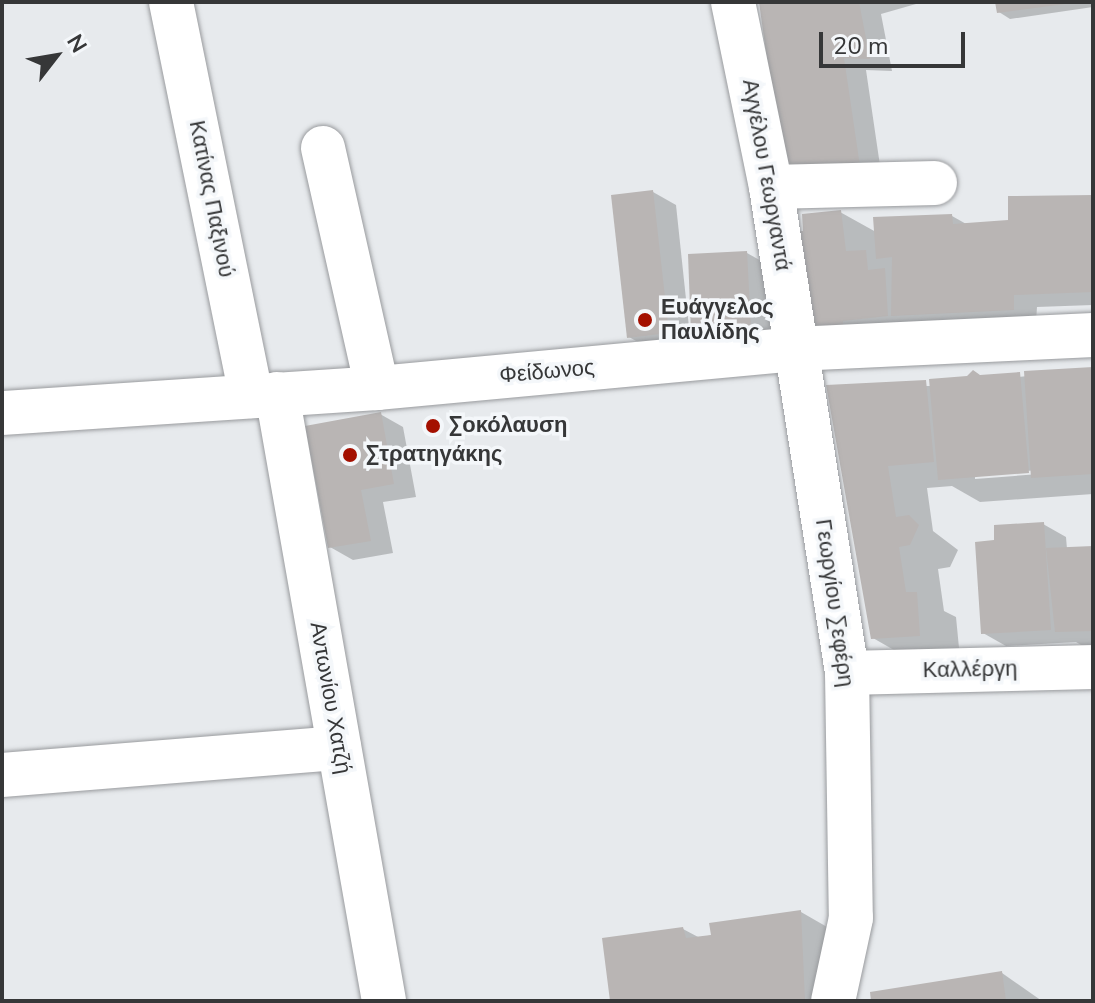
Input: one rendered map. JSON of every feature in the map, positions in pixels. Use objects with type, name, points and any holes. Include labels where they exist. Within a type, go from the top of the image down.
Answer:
[{"type":"street","name":"Κατίνας Παξινού","points":[[171,2],[264,395]]},
{"type":"street","name":"Αγγέλου Γεωργαντά","points":[[733,2],[771,187],[795,349]]},
{"type":"street","points":[[323,148],[377,388]]},
{"type":"street","points":[[771,187],[935,183]]},
{"type":"street","name":"Φείδωνος","points":[[2,413],[377,388],[795,349],[1093,335]]},
{"type":"street","name":"Γεωργίου Σεφέρη","points":[[795,349],[847,673],[851,918],[833,1001]]},
{"type":"street","name":"Αντωνίου Χατζή","points":[[264,395],[339,748],[384,1001]]},
{"type":"street","name":"Καλλέργη","points":[[847,673],[1093,667]]},
{"type":"street","points":[[2,775],[339,748]]},
{"type":"building","points":[[759,2],[859,2],[870,59],[844,58],[861,173],[784,182]]},
{"type":"building","points":[[995,2],[1065,2],[1065,4],[997,13]]},
{"type":"building","points":[[653,190],[669,333],[627,338],[611,195]]},
{"type":"building","points":[[1093,195],[1093,292],[1014,295],[1014,310],[891,316],[892,257],[876,259],[873,217],[952,214],[953,224],[1008,220],[1008,196]]},
{"type":"building","points":[[841,210],[846,251],[866,250],[868,270],[885,268],[888,316],[843,321],[843,328],[812,331],[797,231],[803,231],[802,214]]},
{"type":"building","points":[[747,251],[751,329],[691,334],[688,254]]},
{"type":"building","points":[[1093,367],[1093,474],[1031,478],[1024,371]]},
{"type":"building","points":[[973,370],[980,375],[1020,372],[1029,473],[938,480],[929,379],[967,376]]},
{"type":"building","points":[[926,380],[934,462],[888,466],[896,517],[909,515],[919,525],[910,545],[899,547],[906,592],[917,592],[920,636],[871,639],[826,385]]},
{"type":"building","name":"Στρατηγάκης","points":[[381,412],[394,484],[361,490],[371,541],[328,548],[305,426]]},
{"type":"building","points":[[1044,522],[1051,630],[981,634],[975,542],[994,540],[994,525]]},
{"type":"building","points":[[1093,546],[1093,631],[1055,632],[1046,548]]},
{"type":"building","points":[[801,910],[805,1001],[610,1001],[602,938],[683,927],[686,938],[711,935],[709,923]]},
{"type":"building","points":[[1002,971],[1006,1001],[871,1001],[870,992]]},
{"type":"place","name":"Ευάγγελος Παυλίδης","points":[[645,320]]},
{"type":"place","name":"Σοκόλαυση","points":[[433,426]]},
{"type":"place","name":"Στρατηγάκης","points":[[350,455]]}]
